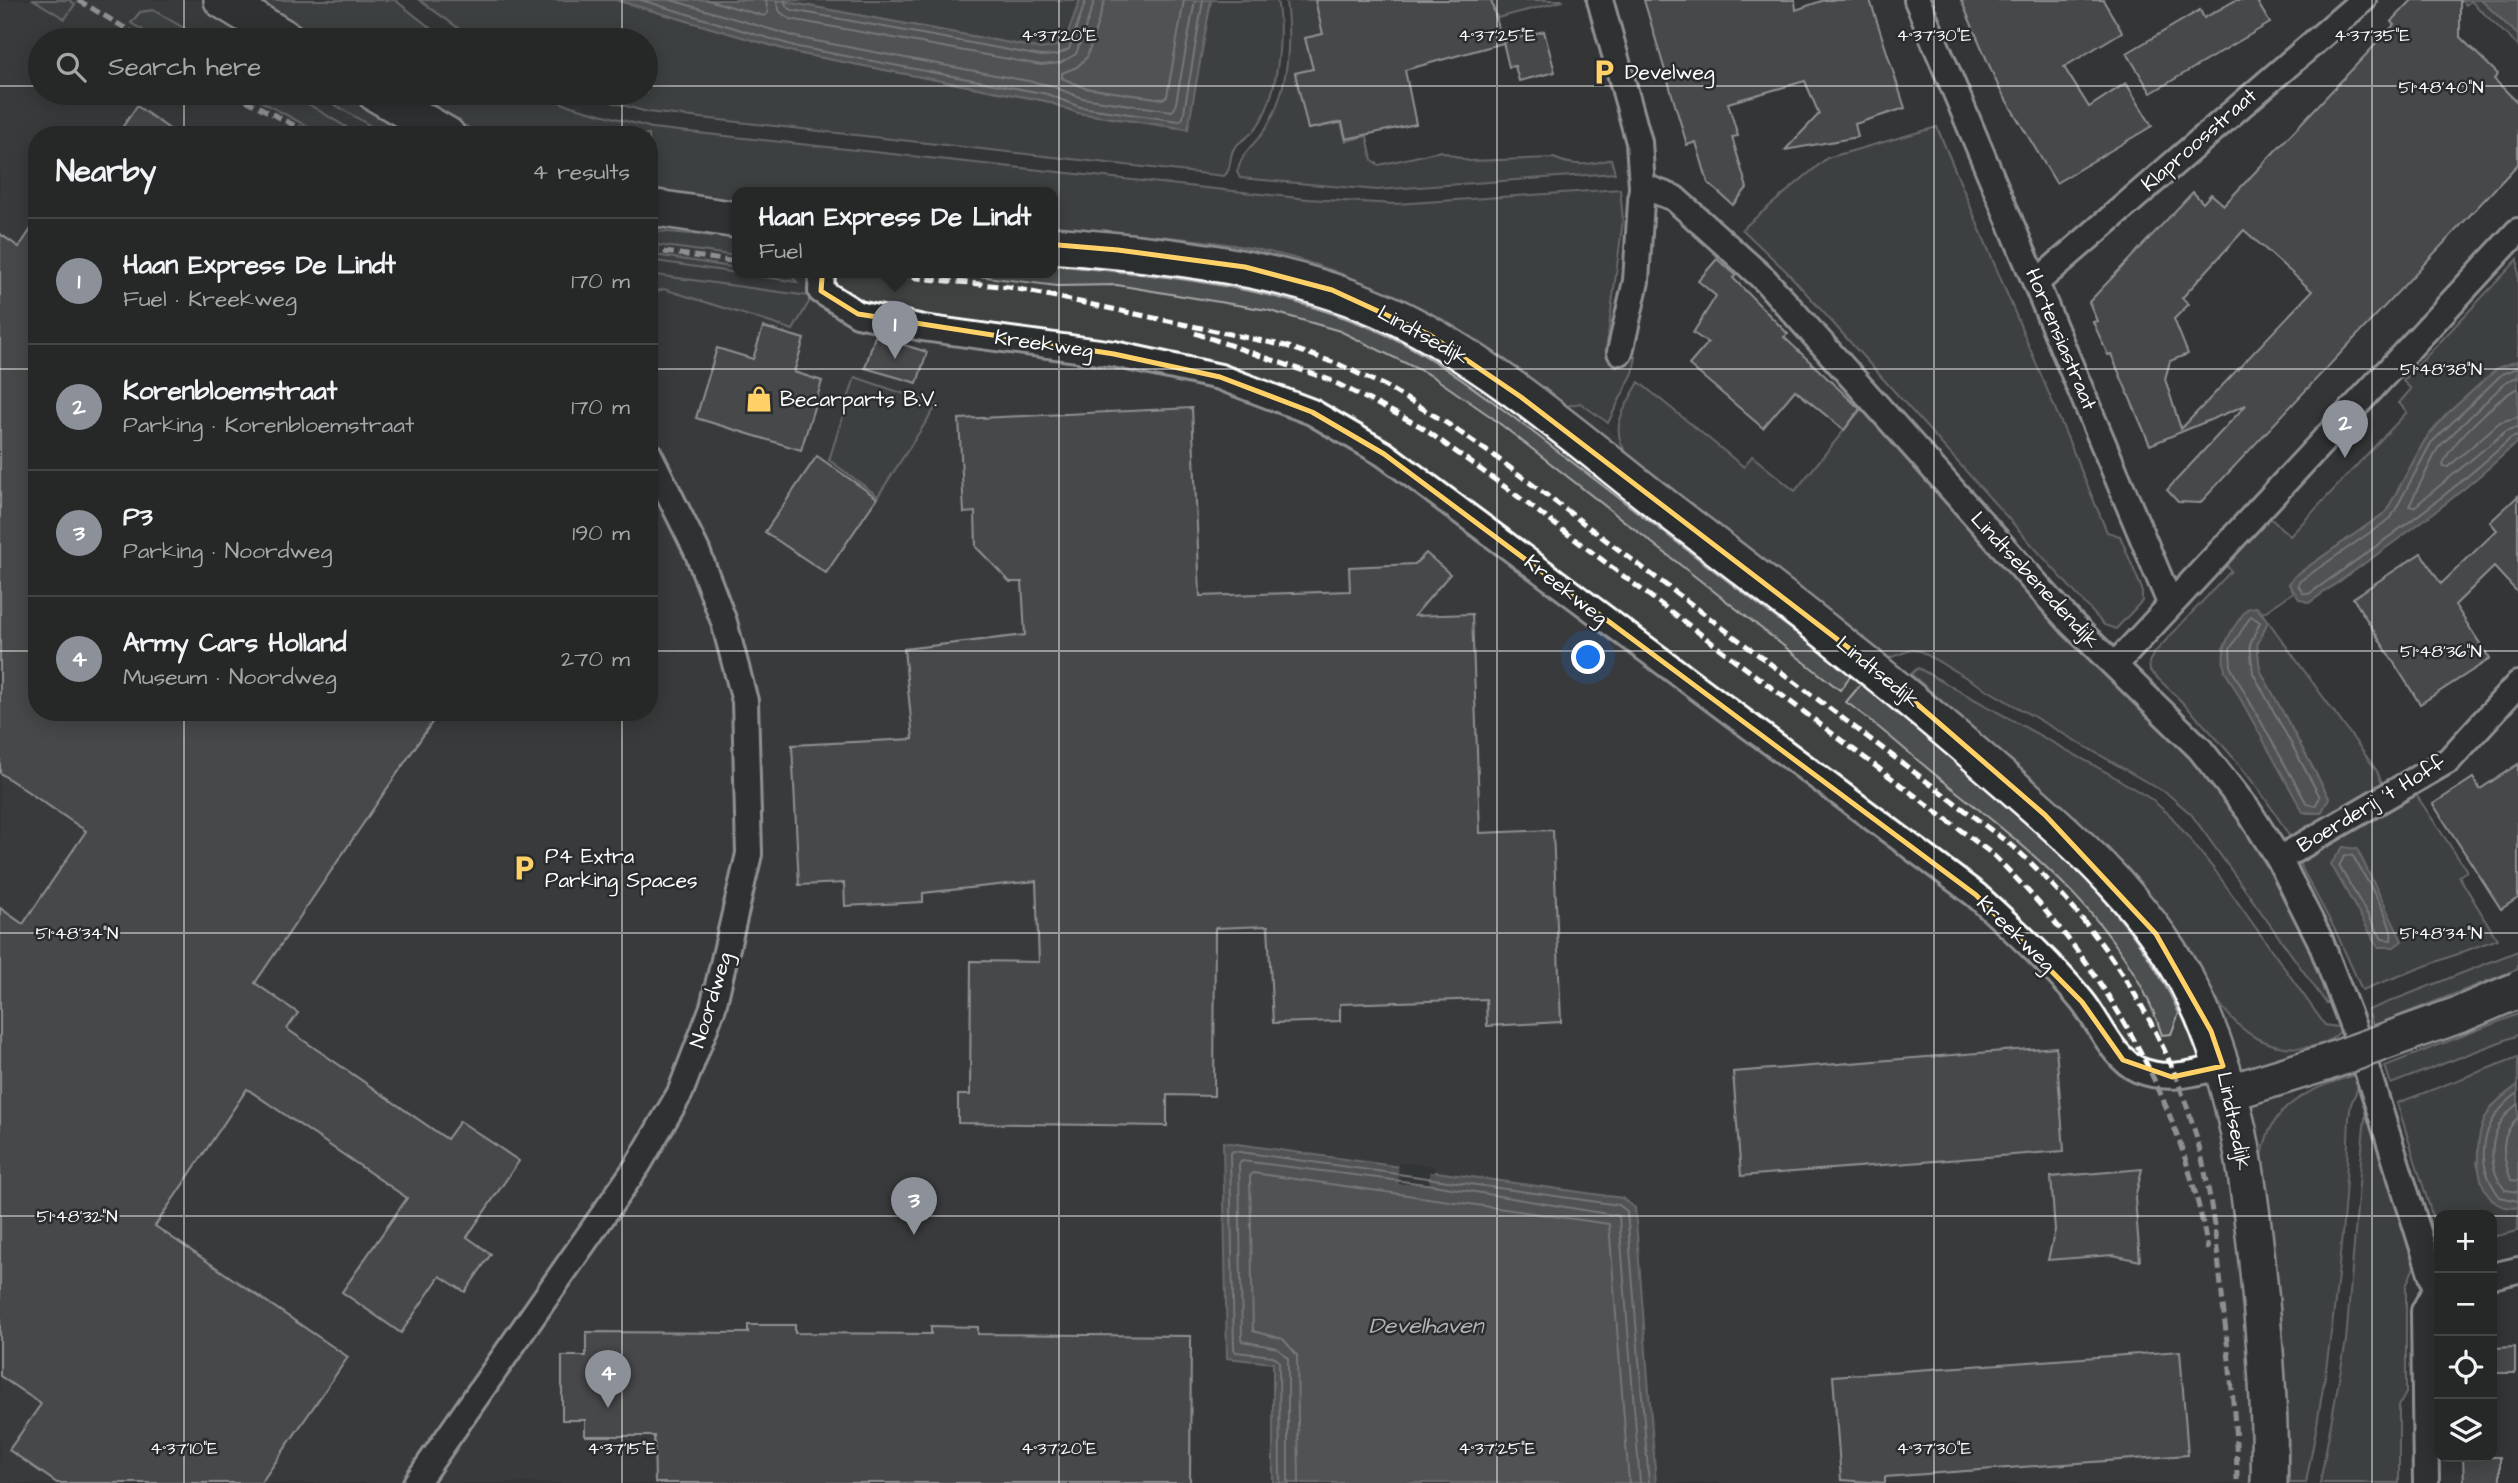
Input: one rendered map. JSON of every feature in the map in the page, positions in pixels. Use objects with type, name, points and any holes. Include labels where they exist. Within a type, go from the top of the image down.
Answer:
[{"type":"main road","points":[[222,0],[268,28]]},
{"type":"main road","points":[[396,105],[432,126]]},
{"type":"main road","points":[[658,208],[732,219]]},
{"type":"main road","name":"Lindtsedijk","points":[[1058,245],[1245,267],[1320,286],[1398,318],[1490,375],[1880,672],[2045,815],[2119,888],[2156,934],[2184,978],[2211,1031],[2227,1079],[2258,1268],[2267,1362],[2269,1483]]},
{"type":"main road","points":[[2227,1079],[2325,1063],[2461,1014],[2518,990]]},
{"type":"street","points":[[1600,0],[1639,142],[1642,186],[1636,281],[1620,352]]},
{"type":"street","name":"Hortensiastraat","points":[[1917,0],[2170,603]]},
{"type":"street","name":"Klaproosstraat","points":[[2037,282],[2363,0]]},
{"type":"street","name":"Lindtsebenedendijk","points":[[1642,186],[1674,198],[1765,280],[2072,624],[2200,749],[2248,810],[2279,859],[2320,940],[2355,1032]]},
{"type":"street","points":[[2115,665],[2518,232]]},
{"type":"street","name":"Kreekweg","points":[[822,278],[821,291],[858,314],[923,328],[1127,357],[1220,377],[1312,412],[1395,462],[1976,895],[2034,948],[2066,984],[2123,1060],[2140,1070],[2172,1077],[2227,1079]]},
{"type":"street","name":"Noordweg","points":[[416,1483],[638,1165],[680,1093],[713,1007],[749,854],[745,701],[724,622],[697,551],[658,472]]},
{"type":"street","name":"Boerderij 't Hoff","points":[[2279,859],[2449,760],[2518,684]]},
{"type":"street","points":[[2367,1070],[2434,1276]]},
{"type":"street","points":[[2497,1275],[2518,1270]]},
{"type":"street","points":[[2426,1483],[2424,1311],[2434,1295]]},
{"type":"highlighted area","points":[[826,226],[1118,250],[1245,267],[1332,290],[1430,335],[1521,397],[1880,672],[2045,815],[2156,934],[2211,1031],[2223,1066],[2172,1077],[2123,1060],[2082,1002],[1976,895],[1384,454],[1312,412],[1220,377],[1114,354],[858,314],[821,291]]},
{"type":"shaded area","points":[[0,0],[237,0],[293,28],[28,28],[28,105],[444,105],[485,126],[28,126],[28,721],[658,721],[658,171],[732,191],[732,278],[1058,278],[1058,218],[1410,259],[2294,1014],[2294,1483],[0,1483]]},
{"type":"shaded area","points":[[34,0],[69,0],[75,4],[65,19]]},
{"type":"shaded area","points":[[259,0],[395,0],[431,28],[298,28],[261,6]]},
{"type":"shaded area","points":[[419,0],[616,0],[797,53],[1046,101],[1079,113],[1187,129],[1211,0],[1277,0],[1280,31],[1270,100],[1254,131],[1235,147],[1229,170],[1224,176],[647,112],[622,105],[658,105],[658,28],[458,28]]},
{"type":"shaded area","points":[[776,0],[1080,0],[1064,44],[1042,49]]},
{"type":"shaded area","points":[[1286,0],[1315,0],[1323,34],[1305,38],[1313,69],[1295,73],[1309,129],[1341,123],[1346,141],[1367,136],[1372,160],[1379,165],[1441,151],[1469,161],[1554,158],[1582,164],[1611,159],[1615,173],[1377,190],[1240,178],[1237,172],[1240,163],[1266,128],[1280,98],[1288,49]]},
{"type":"shaded area","points":[[1467,0],[1563,1],[1497,18],[1495,10]]},
{"type":"shaded area","points":[[2461,0],[2481,0],[2518,35],[2518,46],[2471,1],[2466,5]]},
{"type":"shaded area","points":[[153,10],[184,28],[139,28],[131,23],[140,12]]},
{"type":"shaded area","points":[[268,105],[310,105],[344,126],[306,126]]},
{"type":"shaded area","points":[[335,105],[361,105],[397,126],[371,126]]},
{"type":"shaded area","points":[[426,105],[568,105],[645,126],[465,126]]},
{"type":"shaded area","points":[[1937,127],[2107,532],[2120,536],[2142,589],[2142,601],[2116,629],[2104,625],[1788,273],[1742,229],[1827,158]]},
{"type":"shaded area","points":[[658,129],[1308,199],[1395,204],[1620,189],[1623,220],[1606,351],[1636,357],[1633,373],[1608,423],[1580,403],[1567,406],[1556,402],[1482,349],[1405,302],[1322,267],[1279,254],[1233,245],[1058,228],[1058,187],[732,187],[732,201],[658,190]]},
{"type":"shaded area","points":[[658,231],[732,238],[732,255],[658,245]]},
{"type":"shaded area","points":[[658,255],[732,267],[732,272],[658,261]]},
{"type":"shaded area","points":[[2518,259],[2518,361],[2498,368],[2447,414],[2425,440],[2386,512],[2295,576],[2289,584],[2294,592],[2263,613],[2256,607],[2234,628],[2223,648],[2306,813],[2321,813],[2329,798],[2260,670],[2257,645],[2268,621],[2377,771],[2383,785],[2292,841],[2245,772],[2209,730],[2150,671],[2149,662],[2154,653],[2231,571],[2226,565],[2269,517],[2290,536],[2407,412],[2399,403],[2411,389],[2403,381]]},
{"type":"shaded area","points":[[1058,266],[1181,279],[1266,294],[1307,305],[1389,336],[1442,366],[1492,401],[1851,675],[1840,690],[1490,416],[1432,376],[1340,331],[1267,310],[1117,285],[1057,286],[994,278],[1058,278]]},
{"type":"shaded area","points":[[658,275],[809,296],[809,302],[793,330],[664,289],[658,291]]},
{"type":"shaded area","points":[[770,278],[793,278],[797,282]]},
{"type":"shaded area","points":[[855,377],[937,405],[878,496],[829,460]]},
{"type":"shaded area","points":[[1639,382],[1744,467],[1752,456],[1795,491],[1862,408],[2084,653],[2153,717],[2203,772],[2245,826],[2295,907],[2332,1003],[2326,1003],[2191,814],[2169,795],[1920,651],[1911,650],[1889,658],[1627,454],[1621,444],[1619,426],[1624,409]]},
{"type":"shaded area","points":[[1918,668],[2151,799],[2171,816],[2214,869],[2325,1025],[2343,1028],[2325,1042],[2290,1048],[2266,1043],[2241,1027],[2214,996],[2170,922],[2158,907],[2069,816],[1911,674]]},
{"type":"shaded area","points":[[1861,684],[1891,704],[2041,836],[2105,901],[2158,973],[2179,1013],[2171,1034],[2162,1035],[2146,995],[2125,958],[2072,892],[2008,833],[1846,702]]},
{"type":"shaded area","points":[[2415,793],[2467,871],[2459,876],[2497,939],[2362,990],[2336,932],[2298,861]]},
{"type":"shaded area","points":[[2518,951],[2518,969],[2373,1026],[2368,1010]]},
{"type":"shaded area","points":[[2518,1014],[2518,1035],[2391,1084],[2385,1066]]},
{"type":"shaded area","points":[[2518,1057],[2518,1085],[2492,1106],[2477,1163],[2487,1192],[2514,1208],[2518,1207],[2518,1231],[2497,1236],[2497,1210],[2434,1210],[2434,1221],[2397,1103]]},
{"type":"shaded area","points":[[2360,1073],[2362,1078],[2351,1104],[2349,1118],[2340,1256],[2330,1346],[2315,1437],[2306,1483],[2289,1483],[2284,1362],[2262,1161],[2265,1141],[2272,1125],[2295,1101],[2325,1085]]},
{"type":"shaded area","points":[[2369,1108],[2417,1260],[2406,1286],[2406,1393],[2399,1406],[2399,1483],[2320,1483],[2346,1341],[2363,1136],[2366,1109]]},
{"type":"water","points":[[616,0],[776,0],[1042,49],[1064,44],[1080,0],[1211,0],[1188,129],[1078,113],[1046,101],[797,53]]},
{"type":"water","points":[[2481,0],[2518,0],[2518,35]]},
{"type":"water","points":[[2518,361],[2518,441],[2469,485],[2390,545],[2309,603],[2299,599],[2289,584],[2295,576],[2386,512],[2425,440],[2447,414],[2498,368]]},
{"type":"water","points":[[2256,607],[2268,621],[2257,645],[2260,670],[2329,798],[2321,813],[2303,812],[2225,671],[2224,653],[2228,638],[2247,609]]},
{"type":"water","points":[[2343,847],[2357,849],[2402,941],[2394,947],[2378,947],[2331,864]]},
{"type":"water","points":[[2518,1085],[2518,1207],[2504,1207],[2493,1201],[2485,1190],[2480,1177],[2478,1147],[2480,1132],[2490,1110]]},
{"type":"water","name":"Develhaven","points":[[1223,1142],[1622,1198],[1635,1208],[1656,1483],[1273,1483],[1273,1363],[1227,1358]]},
{"type":"pier","points":[[1398,1162],[1435,1166],[1435,1172],[1429,1172],[1430,1183],[1399,1184]]},
{"type":"building","points":[[1315,0],[1491,0],[1503,43],[1405,70],[1416,124],[1346,139],[1342,122],[1308,129],[1295,73],[1313,69],[1305,38],[1323,34]]},
{"type":"building","points":[[1644,0],[1795,0],[1796,10],[1824,0],[1870,0],[1905,108],[1855,124],[1858,137],[1785,150],[1819,114],[1805,81],[1728,103],[1738,136],[1732,137],[1747,188],[1733,205],[1708,183],[1696,142],[1687,145]]},
{"type":"building","points":[[1961,0],[2103,0],[2122,32],[2064,67],[2089,107],[2126,83],[2152,126],[2056,183],[1999,88]]},
{"type":"building","points":[[2236,0],[2256,0],[2270,23],[2151,93],[2127,53],[2200,10],[2204,18]]},
{"type":"building","points":[[2412,0],[2460,0],[2460,37],[2498,74],[2494,79],[2518,103],[2518,164],[2200,503],[2178,502],[2167,490],[2246,405],[2150,445],[2111,354],[2108,355],[2093,322],[2097,321],[2089,302],[2193,192],[2203,203],[2211,194],[2224,205],[2394,25],[2391,22]],"holes":[[[2244,230],[2312,291],[2181,429],[2165,379],[2170,361],[2188,354],[2174,319],[2189,304],[2182,298]]]},
{"type":"building","points":[[1544,31],[1555,72],[1519,81],[1515,66],[1509,67],[1503,42]]},
{"type":"building","points":[[137,106],[165,126],[123,126]]},
{"type":"building","points":[[0,234],[19,247],[28,234],[28,721],[433,721],[255,983],[298,1013],[287,1029],[447,1139],[460,1121],[519,1161],[467,1237],[491,1254],[465,1292],[440,1276],[401,1333],[342,1292],[407,1198],[247,1089],[155,1226],[348,1357],[261,1483],[57,1483],[9,1450],[41,1404],[0,1376],[0,908],[23,924],[86,831],[0,773]]},
{"type":"building","points":[[1717,259],[1736,275],[1733,278],[1788,334],[1784,337],[1860,409],[1844,430],[1795,390],[1763,428],[1689,365],[1708,343],[1693,333],[1716,296],[1698,281]]},
{"type":"building","name":"Becarparts B.V.","points":[[763,327],[804,339],[794,372],[822,381],[801,450],[696,418],[717,348],[753,359]]},
{"type":"building","points":[[875,336],[927,352],[917,383],[865,368]]},
{"type":"building","points":[[1192,408],[1200,596],[1350,591],[1349,567],[1415,564],[1426,553],[1450,574],[1414,616],[1472,614],[1480,833],[1553,830],[1561,1022],[1487,1026],[1486,999],[1340,1004],[1340,1021],[1273,1023],[1268,926],[1215,928],[1214,1096],[1167,1095],[1167,1126],[958,1123],[958,1095],[970,1095],[971,961],[1039,962],[1036,881],[923,893],[923,902],[845,906],[844,883],[799,885],[792,745],[913,739],[904,649],[1025,635],[1022,582],[1010,582],[976,547],[975,512],[964,513],[959,419]]},
{"type":"building","points":[[817,456],[877,498],[826,573],[765,532]]},
{"type":"building","points":[[2518,496],[2518,593],[2494,567],[2455,605],[2490,659],[2420,704],[2353,598],[2421,553],[2441,584],[2497,530],[2490,522]]},
{"type":"building","points":[[2518,764],[2518,898],[2501,909],[2433,804],[2473,778],[2480,789]]},
{"type":"building","points":[[2056,1047],[2064,1151],[1741,1176],[1733,1072]]},
{"type":"building","points":[[2142,1169],[2135,1198],[2140,1261],[2113,1255],[2048,1260],[2055,1230],[2051,1177]]},
{"type":"building","points":[[748,1325],[795,1325],[795,1333],[931,1334],[931,1326],[978,1327],[978,1334],[1191,1336],[1190,1483],[655,1483],[654,1436],[585,1436],[585,1420],[562,1420],[562,1356],[586,1356],[586,1332],[748,1333]]},
{"type":"building","points":[[2515,1347],[2515,1373],[2497,1373],[2497,1348]]},
{"type":"building","points":[[2180,1351],[2188,1455],[1885,1477],[1885,1483],[1841,1480],[1833,1376]]},
{"type":"building","points":[[2497,1457],[2500,1457],[2500,1483],[2464,1483],[2463,1462],[2497,1462]]},
{"type":"railway","points":[[78,0],[125,28]]},
{"type":"railway","points":[[255,105],[296,126]]},
{"type":"railway","points":[[658,251],[732,261]]},
{"type":"railway","points":[[918,278],[1009,287],[1286,346],[1338,364],[1385,386],[1445,422],[1497,458],[2015,848],[2050,882],[2111,957],[2137,998],[2179,1084],[2194,1130],[2212,1211],[2233,1398],[2237,1483]]},
{"type":"railway","points":[[1195,333],[1330,380],[1420,426],[1512,492],[1991,853],[2068,939],[2131,1034],[2157,1085],[2178,1138],[2195,1193],[2208,1250]]},
{"type":"place","name":"Develweg","points":[[1604,72]]},
{"type":"place","name":"Haan Express De Lindt","points":[[895,359]]},
{"type":"place","name":"Becarparts B.V.","points":[[759,399]]},
{"type":"place","name":"Korenbloemstraat","points":[[2345,458]]},
{"type":"place","name":"P4 Extra Parking Spaces","points":[[524,868]]},
{"type":"place","name":"P3","points":[[914,1235]]},
{"type":"place","name":"Army Cars Holland","points":[[608,1408]]}]
